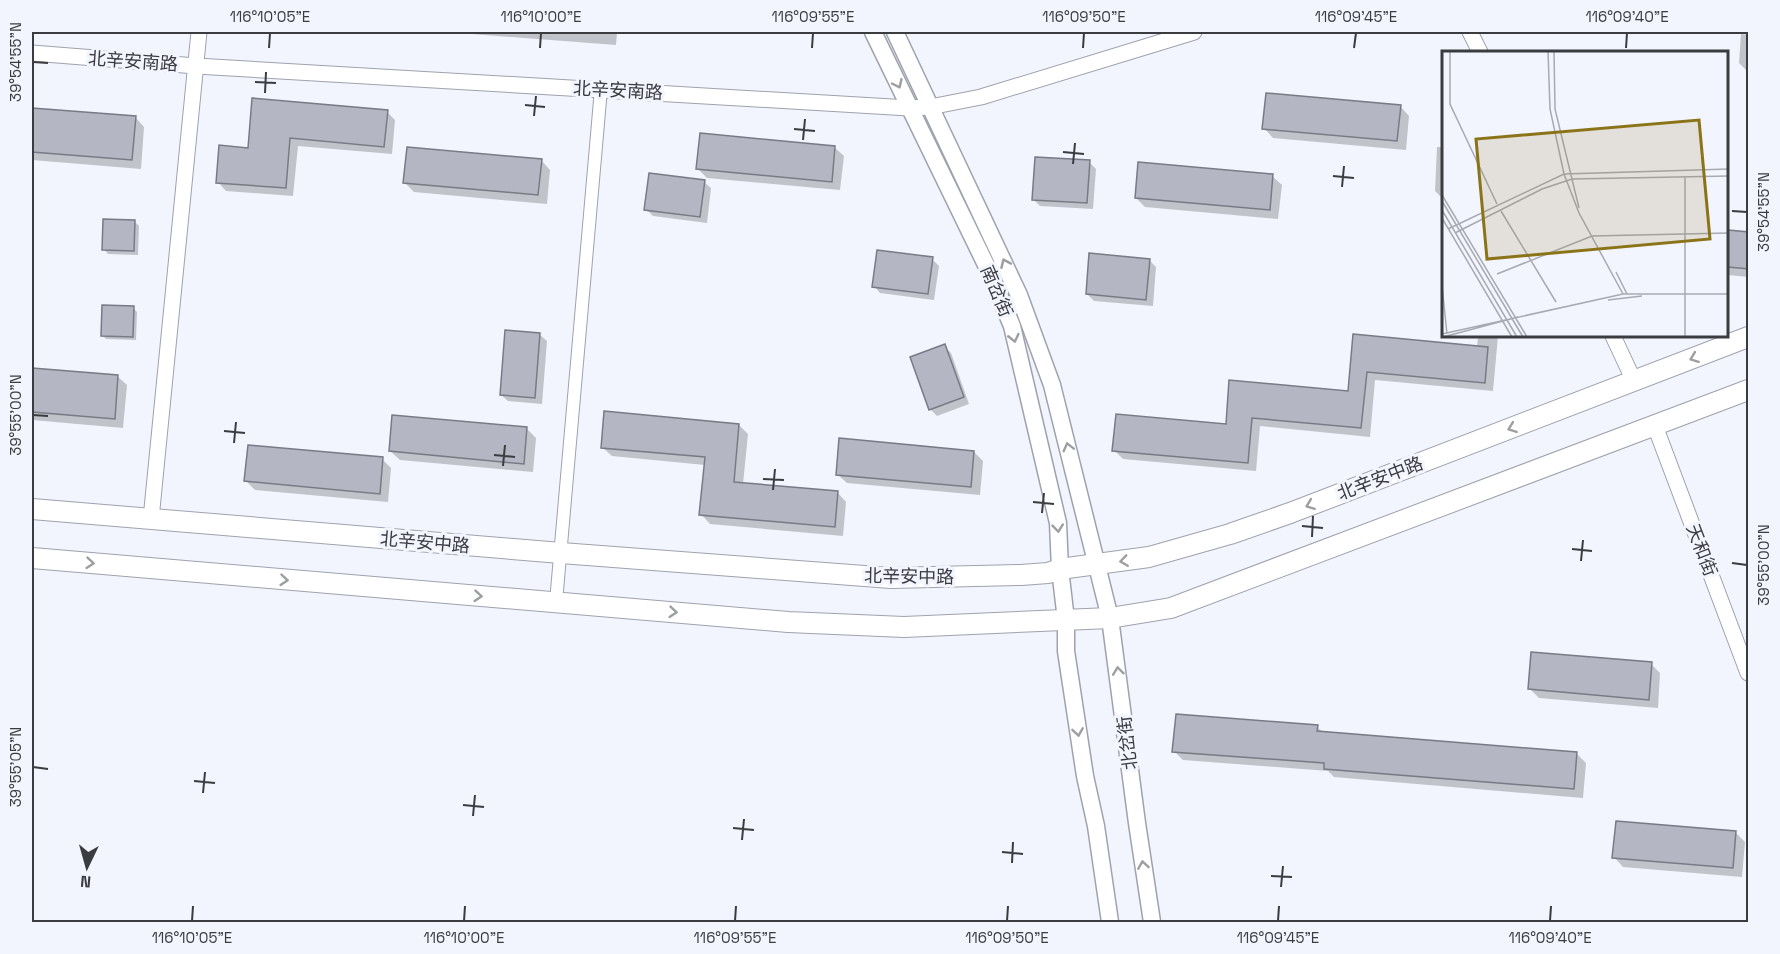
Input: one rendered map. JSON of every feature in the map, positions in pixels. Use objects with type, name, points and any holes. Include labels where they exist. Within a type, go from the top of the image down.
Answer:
[{"type":"main road","name":"南岔街","points":[[873,32],[989,271],[1011,326],[1058,523],[1060,569]]},
{"type":"main road","name":"南岔街","points":[[895,32],[1019,295],[1048,373],[1097,565]]},
{"type":"main road","name":"北辛安中路","points":[[32,509],[891,578],[1048,573],[1060,569],[1149,557],[1230,534],[1301,509],[1749,336]]},
{"type":"main road","points":[[32,558],[788,622],[904,627],[1110,618],[1171,608],[1749,390]]},
{"type":"main road","name":"北岔街","points":[[1097,565],[1110,618],[1152,922]]},
{"type":"main road","points":[[1060,569],[1066,620],[1066,651],[1110,922]]},
{"type":"street","points":[[151,519],[199,32]]},
{"type":"street","name":"北辛安南路","points":[[32,53],[196,66],[909,108],[930,107],[981,97],[1194,32]]},
{"type":"street","points":[[1470,32],[1480,51]]},
{"type":"street","points":[[556,602],[602,89]]},
{"type":"street","points":[[1614,338],[1634,381]]},
{"type":"street","name":"天和街","points":[[1655,426],[1749,673]]},
{"type":"building","points":[[1266,93],[1401,105],[1397,141],[1262,129]]},
{"type":"building","points":[[252,98],[388,110],[384,147],[290,138],[286,188],[216,183],[219,145],[248,148]]},
{"type":"building","points":[[32,108],[136,116],[132,160],[32,152]]},
{"type":"building","points":[[700,133],[835,146],[832,182],[696,169]]},
{"type":"building","points":[[407,147],[542,159],[538,195],[403,183]]},
{"type":"building","points":[[1035,157],[1090,160],[1087,203],[1032,200]]},
{"type":"building","points":[[1138,162],[1273,174],[1270,210],[1135,198]]},
{"type":"building","points":[[649,173],[705,180],[700,217],[644,210]]},
{"type":"building","points":[[103,219],[135,220],[134,251],[102,250]]},
{"type":"building","points":[[1729,230],[1749,232],[1749,269],[1729,267]]},
{"type":"building","points":[[877,250],[933,257],[928,294],[872,287]]},
{"type":"building","points":[[1089,253],[1150,259],[1146,300],[1086,294]]},
{"type":"building","points":[[102,305],[134,306],[133,337],[101,336]]},
{"type":"building","points":[[505,330],[540,333],[535,398],[500,395]]},
{"type":"building","points":[[1353,334],[1488,347],[1485,383],[1367,372],[1361,428],[1252,418],[1248,463],[1112,451],[1116,414],[1226,424],[1229,380],[1348,391]]},
{"type":"building","points":[[945,344],[964,397],[929,410],[910,357]]},
{"type":"building","points":[[32,368],[118,375],[115,419],[32,412]]},
{"type":"building","points":[[604,411],[739,424],[734,482],[838,491],[835,527],[699,515],[705,457],[601,448]]},
{"type":"building","points":[[392,415],[527,427],[524,464],[389,451]]},
{"type":"building","points":[[839,438],[974,451],[971,487],[836,475]]},
{"type":"building","points":[[248,445],[383,457],[380,494],[244,481]]},
{"type":"building","points":[[1531,652],[1652,662],[1649,700],[1528,689]]},
{"type":"building","points":[[1176,714],[1318,725],[1317,731],[1577,752],[1574,789],[1324,769],[1324,763],[1172,752]]},
{"type":"building","points":[[1616,821],[1736,831],[1733,868],[1612,858]]}]
